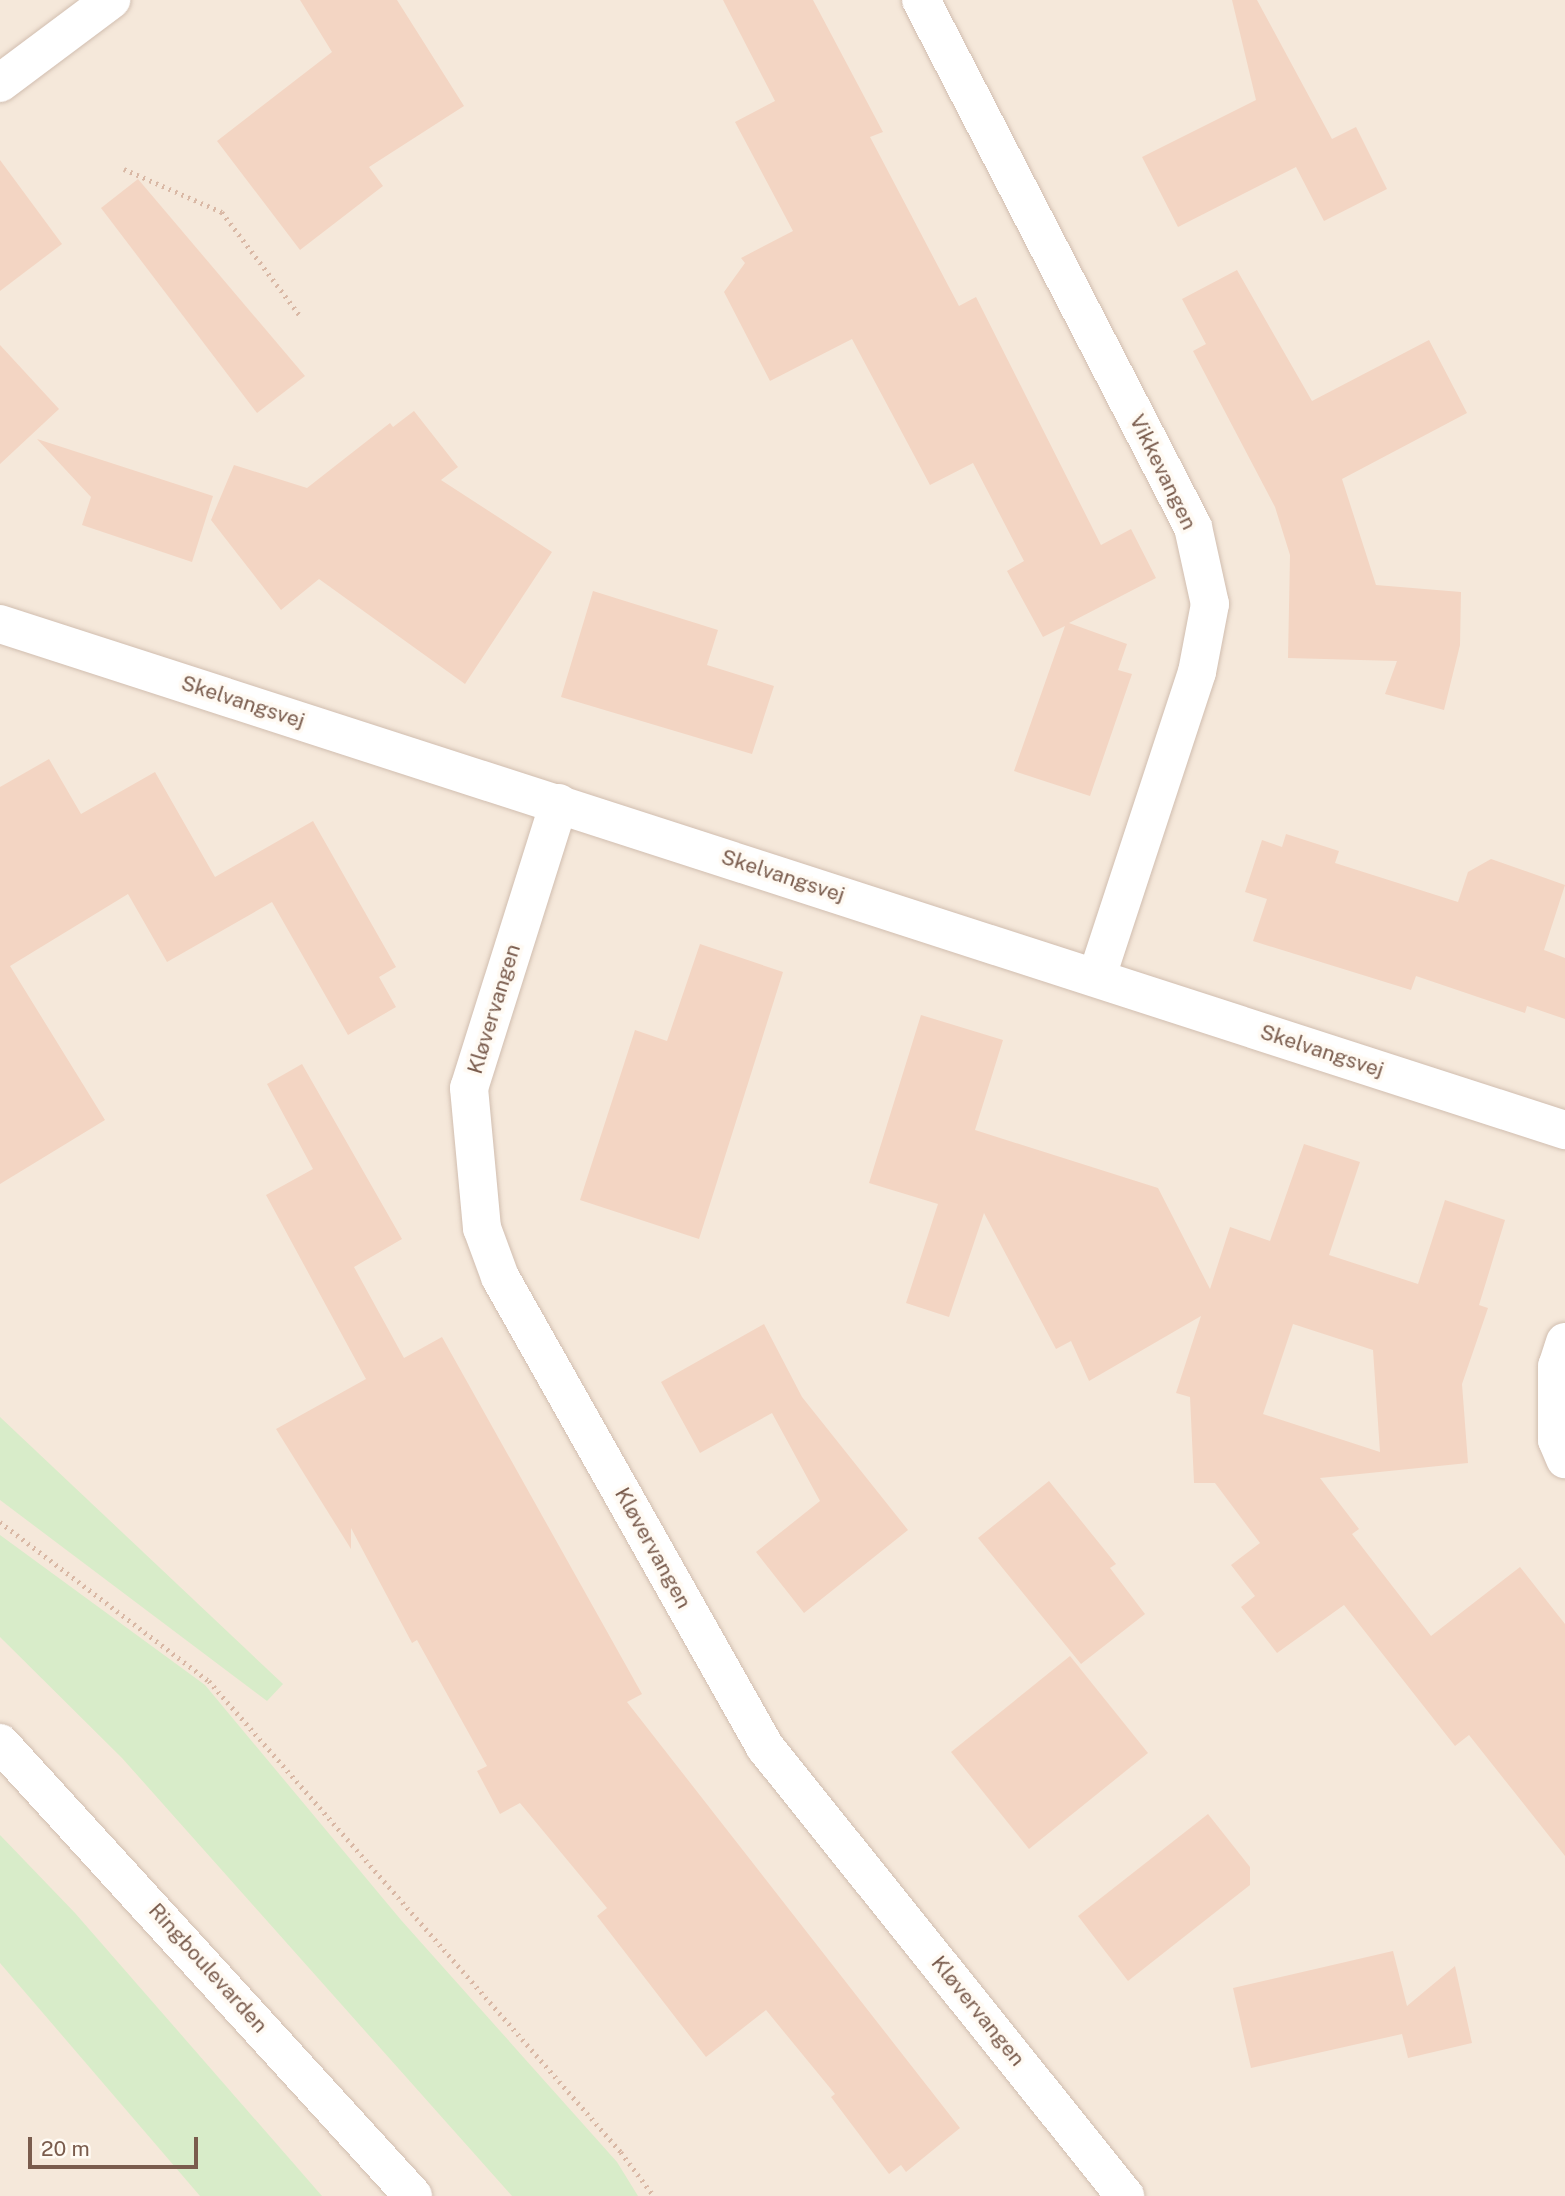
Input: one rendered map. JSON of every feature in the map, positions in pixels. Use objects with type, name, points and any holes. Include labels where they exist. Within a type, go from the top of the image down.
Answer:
[{"type":"street","points":[[0,83],[111,0]]},
{"type":"street","name":"Vikkevangen","points":[[921,0],[1192,527],[1210,604],[1197,672],[1097,977]]},
{"type":"street","name":"Skelvangsvej","points":[[0,624],[1565,1130]]},
{"type":"street","name":"Kløvervangen","points":[[559,803],[469,1088],[482,1228],[500,1276],[765,1747],[1125,2196]]},
{"type":"street","points":[[1565,1342],[1557,1366],[1557,1440],[1565,1459]]},
{"type":"street","name":"Ringboulevarden","points":[[0,1743],[413,2196]]},
{"type":"path","points":[[124,169],[222,212],[301,317]]},
{"type":"path","points":[[0,1522],[209,1681],[621,2152],[654,2196]]},
{"type":"shaded area","points":[[0,0],[1565,0],[1565,2196],[0,2196]]},
{"type":"green space","points":[[0,1417],[283,1684],[267,1701],[0,1500]]},
{"type":"green space","points":[[0,1535],[205,1685],[401,1920],[617,2162],[638,2196],[512,2196],[122,1758],[0,1637]]},
{"type":"green space","points":[[0,1835],[75,1913],[322,2196],[200,2196],[0,1963]]},
{"type":"building","points":[[300,0],[397,0],[464,106],[369,167],[383,186],[300,250],[217,141],[332,52]]},
{"type":"building","points":[[723,0],[813,0],[883,132],[870,137],[959,306],[976,297],[1101,545],[1131,529],[1156,578],[1069,623],[1127,644],[1118,670],[1132,674],[1090,796],[1014,771],[1065,626],[1043,637],[1007,571],[1024,561],[973,463],[930,485],[852,339],[770,381],[724,292],[745,263],[741,258],[793,231],[735,122],[775,101]]},
{"type":"building","points":[[1232,0],[1257,0],[1332,139],[1356,127],[1387,189],[1324,221],[1296,167],[1178,227],[1142,157],[1256,100]]},
{"type":"building","points":[[0,160],[62,244],[0,291]]},
{"type":"building","points":[[138,179],[305,376],[257,413],[101,208]]},
{"type":"building","points":[[1237,270],[1312,401],[1429,340],[1467,413],[1342,479],[1376,585],[1461,592],[1460,645],[1444,710],[1385,694],[1397,661],[1288,658],[1290,555],[1275,507],[1193,351],[1206,344],[1182,299]]},
{"type":"building","points":[[0,345],[59,409],[0,464]]},
{"type":"building","points":[[414,411],[458,467],[441,480],[552,552],[465,684],[319,579],[281,610],[211,520],[234,465],[307,488],[390,423],[393,427]]},
{"type":"building","points":[[37,439],[213,496],[192,562],[82,525],[91,497]]},
{"type":"building","points":[[593,591],[718,630],[707,665],[774,686],[752,754],[561,697]]},
{"type":"building","points":[[49,759],[81,814],[155,772],[215,877],[313,821],[396,967],[379,977],[396,1007],[348,1035],[272,902],[167,962],[128,894],[10,966],[105,1120],[0,1184],[0,787]]},
{"type":"building","points":[[1286,834],[1339,851],[1335,863],[1458,902],[1468,872],[1491,859],[1565,885],[1544,950],[1565,958],[1565,1019],[1527,1006],[1525,1013],[1416,976],[1411,990],[1253,941],[1267,899],[1245,892],[1262,840],[1282,847]]},
{"type":"building","points":[[700,944],[783,972],[699,1239],[580,1200],[635,1030],[667,1041]]},
{"type":"building","points":[[921,1015],[1003,1040],[975,1130],[1158,1188],[1210,1289],[1230,1227],[1270,1241],[1304,1144],[1360,1162],[1329,1255],[1418,1284],[1445,1200],[1505,1220],[1479,1305],[1488,1308],[1462,1384],[1468,1463],[1320,1478],[1359,1529],[1352,1534],[1431,1636],[1520,1567],[1565,1624],[1565,1856],[1469,1735],[1455,1746],[1344,1605],[1277,1653],[1241,1607],[1255,1596],[1231,1565],[1260,1543],[1215,1483],[1194,1483],[1190,1397],[1176,1393],[1201,1316],[1089,1381],[1071,1341],[1056,1349],[984,1213],[949,1317],[906,1303],[938,1204],[869,1183]],"holes":[[[1293,1324],[1373,1350],[1380,1452],[1263,1414]]]},
{"type":"building","points":[[302,1064],[402,1239],[354,1267],[404,1358],[442,1337],[642,1694],[627,1702],[960,2128],[906,2172],[901,2165],[889,2174],[831,2097],[835,2094],[766,2010],[706,2057],[597,1916],[607,1908],[520,1803],[500,1814],[477,1771],[487,1766],[417,1640],[412,1643],[351,1528],[351,1549],[276,1429],[366,1379],[266,1195],[313,1169],[267,1084]]},
{"type":"building","points":[[764,1324],[802,1397],[908,1530],[804,1613],[756,1552],[820,1501],[772,1413],[700,1453],[661,1382]]},
{"type":"building","points":[[1049,1481],[1116,1564],[1110,1568],[1145,1614],[1081,1664],[978,1538]]},
{"type":"building","points":[[1070,1656],[1148,1753],[1029,1849],[951,1752]]},
{"type":"building","points":[[1208,1814],[1250,1867],[1250,1885],[1128,1981],[1078,1916]]},
{"type":"building","points":[[1393,1951],[1407,2006],[1455,1966],[1472,2043],[1408,2058],[1402,2034],[1251,2068],[1233,1988]]}]
